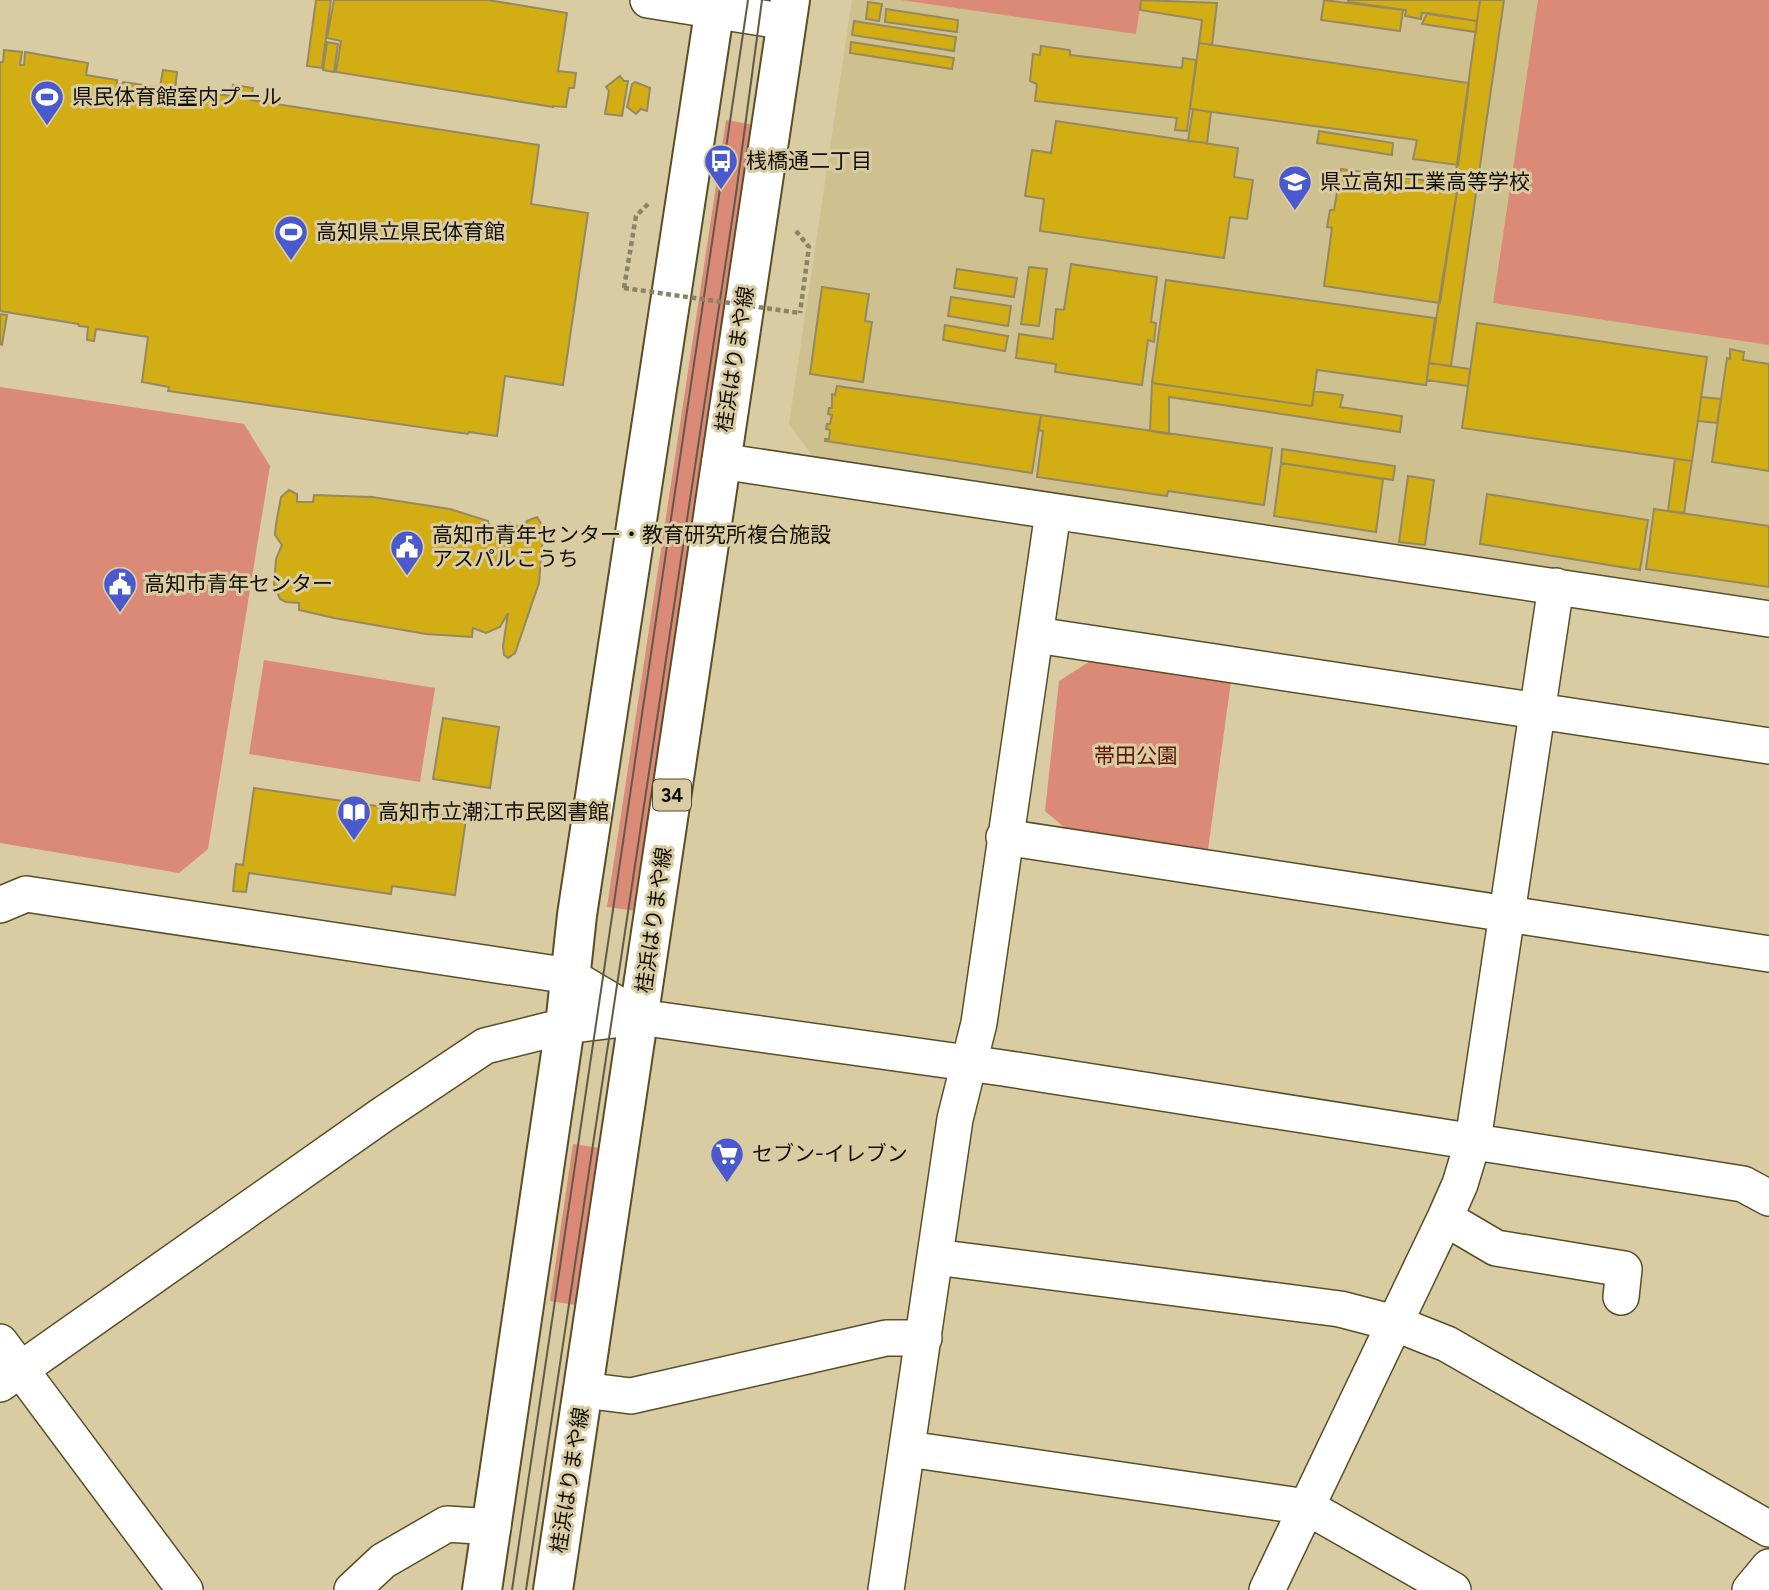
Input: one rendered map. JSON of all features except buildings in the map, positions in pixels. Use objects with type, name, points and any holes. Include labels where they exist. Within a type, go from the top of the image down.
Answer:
[{"type":"main road","points":[[482,1590],[565,1026],[579,901],[715,5]]},
{"type":"main road","name":"桂浜はりまや線","points":[[553,1590],[788,11]]},
{"type":"street","points":[[648,0],[788,11]]},
{"type":"street","points":[[720,461],[1769,619]]},
{"type":"street","points":[[886,1590],[955,1119],[979,1023],[1053,512]]},
{"type":"street","points":[[1266,1590],[1445,1217],[1460,1184],[1473,1141],[1556,586]]},
{"type":"street","points":[[1035,635],[1769,746]]},
{"type":"street","points":[[1004,837],[1769,954]]},
{"type":"street","points":[[0,905],[26,894],[570,976],[639,1017]]},
{"type":"street","points":[[10,1377],[382,1115],[485,1046],[565,1026],[639,1017],[968,1064],[1743,1184],[1769,1198]]},
{"type":"street","points":[[1445,1217],[1496,1248],[1625,1269],[1621,1297]]},
{"type":"street","points":[[935,1257],[1340,1309],[1394,1322],[1447,1345],[1769,1529]]},
{"type":"street","points":[[583,1390],[631,1396],[886,1338],[924,1338]]},
{"type":"street","points":[[0,1342],[10,1377],[186,1590]]},
{"type":"street","points":[[908,1449],[1307,1507],[1453,1590]]},
{"type":"street","points":[[352,1590],[383,1561],[447,1524],[492,1527]]},
{"type":"street","points":[[1750,1590],[1769,1567]]},
{"type":"path","points":[[636,216],[624,288],[800,313],[809,247],[796,231]]},
{"type":"shaded area","name":"県立高知工業高等学校","points":[[852,0],[1769,0],[1769,604],[814,458],[789,424]]},
{"type":"green space","points":[[901,0],[1141,0],[1136,34]]},
{"type":"green space","points":[[1538,0],[1769,0],[1769,345],[1493,303]]},
{"type":"green space","points":[[726,120],[754,125],[637,911],[607,907]]},
{"type":"green space","points":[[0,387],[244,424],[270,466],[208,849],[179,873],[0,843]]},
{"type":"green space","points":[[264,660],[435,688],[420,782],[249,754]]},
{"type":"green space","name":"帯田公園","points":[[1092,660],[1231,681],[1207,857],[1071,833],[1045,811],[1059,681]]},
{"type":"green space","points":[[573,1144],[600,1148],[576,1305],[550,1301]]},
{"type":"tram line","points":[[512,1590],[748,0]]},
{"type":"tram line","points":[[526,1590],[736,194],[762,0]]},
{"type":"place","name":"県民体育館室内プール","points":[[47,127]]},
{"type":"place","name":"桟橋通二丁目","points":[[721,191]]},
{"type":"place","name":"県立高知工業高等学校","points":[[1295,212]]},
{"type":"place","name":"高知県立県民体育館","points":[[291,262]]},
{"type":"place","name":"高知市青年センター・教育研究所複合施設 アスパルこうち","points":[[407,577]]},
{"type":"place","name":"高知市青年センター","points":[[120,614]]},
{"type":"place","name":"高知市立潮江市民図書館","points":[[354,842]]},
{"type":"place","name":"セブン-イレブン","points":[[727,1184]]}]
